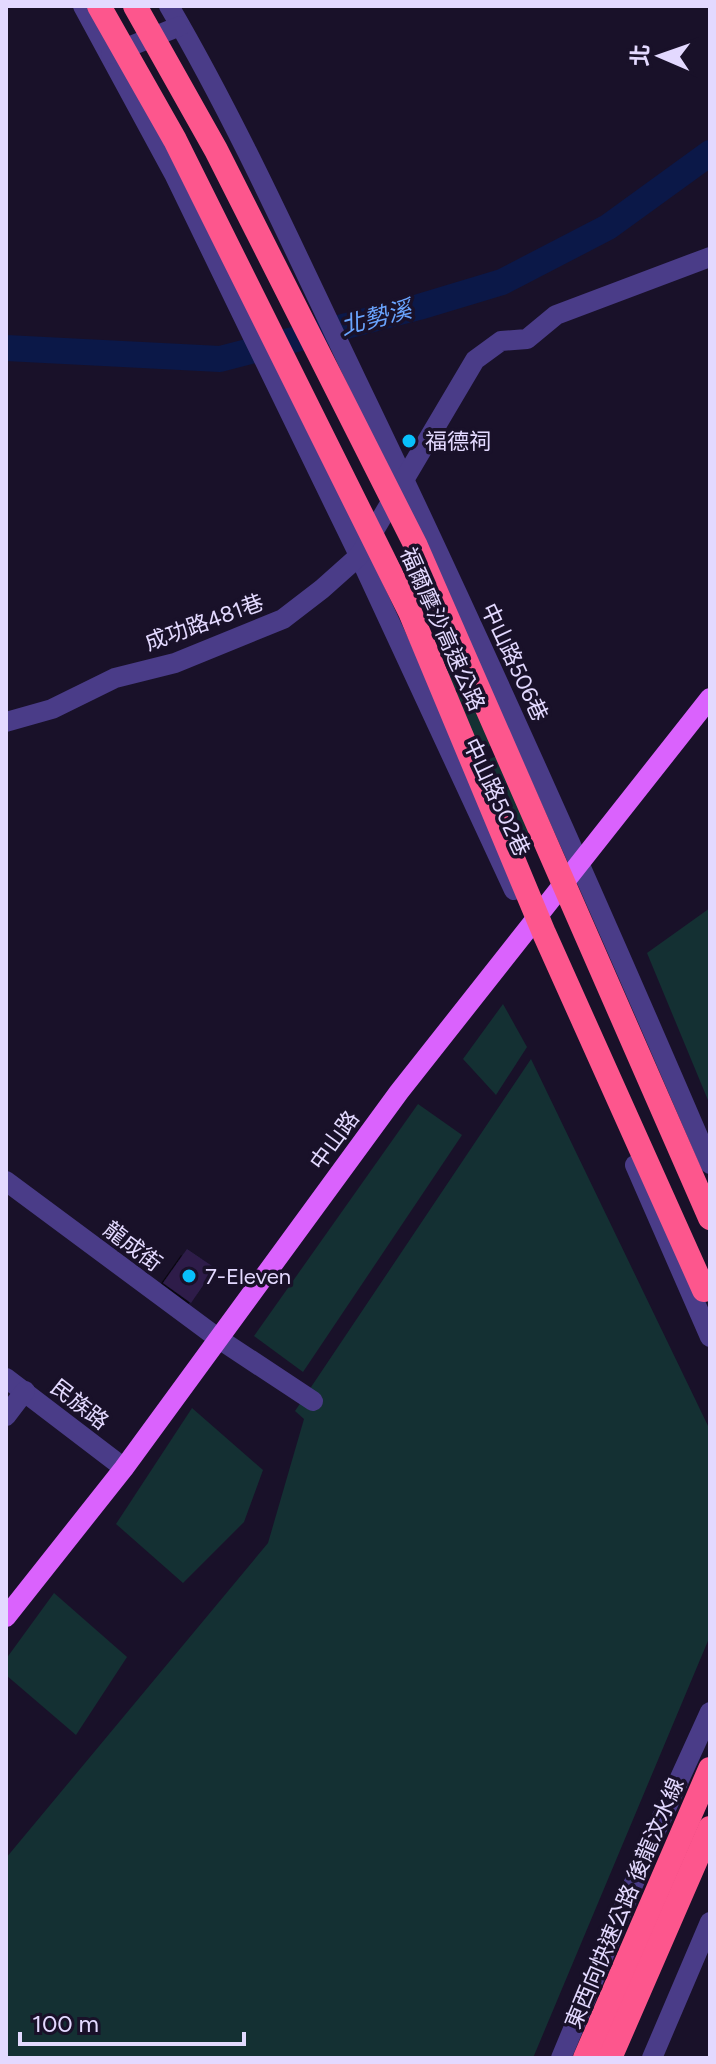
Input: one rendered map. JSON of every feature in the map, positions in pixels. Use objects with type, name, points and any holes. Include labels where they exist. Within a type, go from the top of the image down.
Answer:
[{"type":"highway","name":"福爾摩沙高速公路","points":[[99,6],[175,140],[410,612],[544,933],[707,1297]]},
{"type":"highway","name":"福爾摩沙高速公路","points":[[135,6],[216,150],[416,546],[710,1218]]},
{"type":"highway","name":"東西向快速公路 後龍汶水線","points":[[585,2058],[710,1769]]},
{"type":"highway","points":[[610,2058],[710,1828]]},
{"type":"main road","name":"中山路","points":[[6,1617],[124,1468],[399,1092],[710,698]]},
{"type":"street","name":"中山路502巷","points":[[83,6],[174,174],[357,551],[531,927],[710,1337]]},
{"type":"street","name":"中山路506巷","points":[[169,6],[249,155],[402,473],[581,863],[710,1164]]},
{"type":"street","points":[[111,54],[180,26]]},
{"type":"street","name":"成功路481巷","points":[[6,722],[52,709],[115,678],[175,663],[283,619],[357,551],[402,473],[475,360],[501,341],[527,339],[556,315],[710,257]]},
{"type":"street","name":"龍成街","points":[[6,1181],[219,1339],[313,1401]]},
{"type":"street","name":"民族路","points":[[6,1378],[124,1468]]},
{"type":"street","points":[[6,1416],[25,1391]]},
{"type":"street","points":[[561,2058],[653,1837],[710,1712]]},
{"type":"street","points":[[652,2058],[710,1922]]},
{"type":"green space","points":[[479,652],[517,735],[462,757],[425,677]]},
{"type":"green space","points":[[522,746],[560,829],[502,855],[467,768]]},
{"type":"green space","points":[[710,908],[710,1105],[647,953]]},
{"type":"green space","points":[[503,1004],[527,1047],[496,1095],[463,1059]]},
{"type":"green space","points":[[531,1059],[710,1430],[710,1636],[533,2058],[6,2058],[6,1858],[268,1543],[304,1419],[295,1411]]},
{"type":"green space","points":[[418,1104],[462,1135],[303,1372],[254,1336]]},
{"type":"green space","points":[[192,1408],[263,1470],[244,1522],[183,1583],[116,1524]]},
{"type":"green space","points":[[54,1593],[127,1657],[76,1735],[6,1675],[6,1659]]},
{"type":"building","name":"7-Eleven","points":[[187,1249],[215,1268],[191,1303],[163,1283]]},
{"type":"waterway","name":"北勢溪","points":[[6,348],[220,359],[419,307],[502,282],[608,227],[710,153]]},
{"type":"place","name":"福德祠","points":[[409,441]]},
{"type":"place","name":"7-Eleven","points":[[189,1276]]}]
